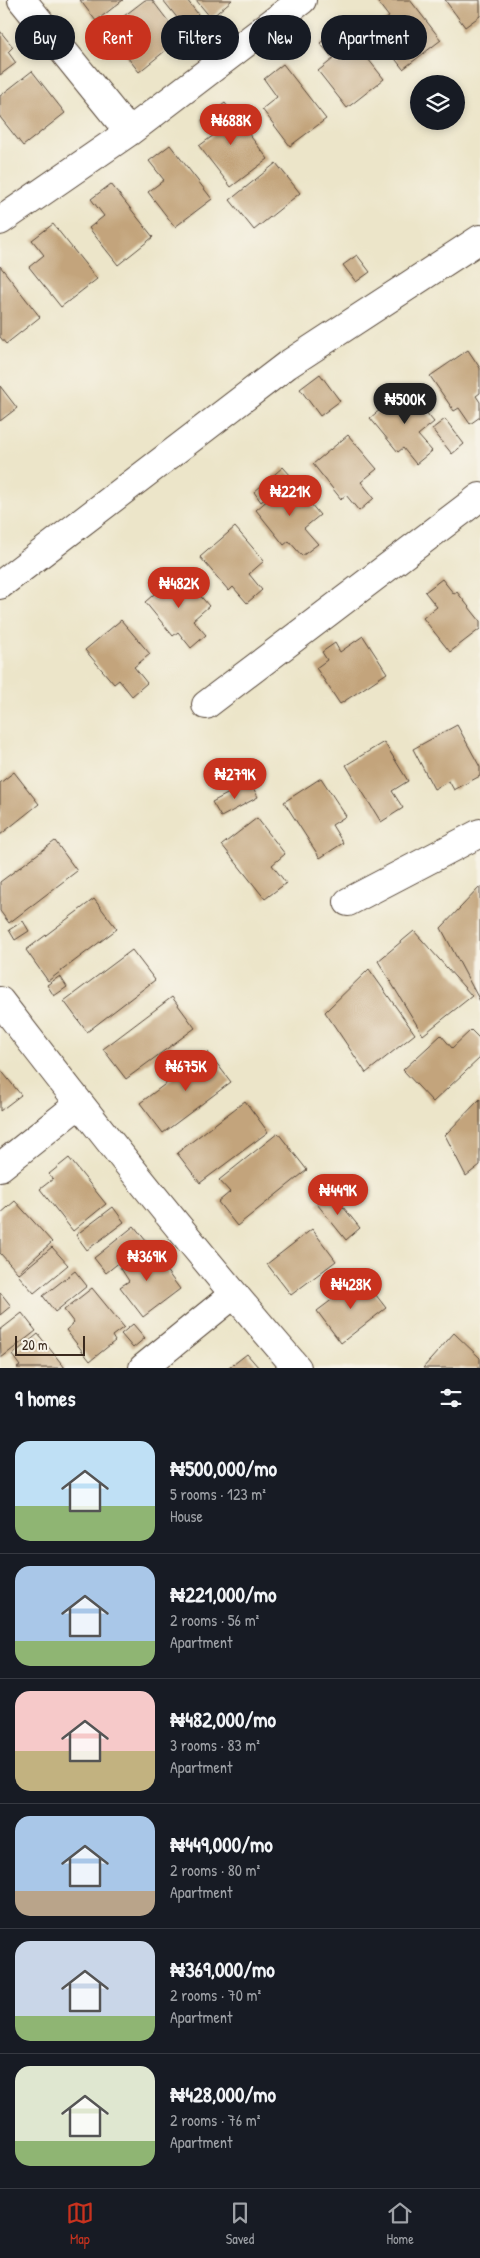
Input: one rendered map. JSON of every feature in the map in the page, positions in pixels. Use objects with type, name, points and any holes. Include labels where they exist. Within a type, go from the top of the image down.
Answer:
[{"type":"street","points":[[22,0],[128,132]]},
{"type":"street","points":[[0,221],[128,132],[302,0]]},
{"type":"street","points":[[0,585],[287,365],[480,239]]},
{"type":"street","points":[[206,705],[480,498]]},
{"type":"street","points":[[348,902],[480,833]]},
{"type":"street","points":[[0,1001],[79,1104],[233,1295],[297,1368]]},
{"type":"street","points":[[0,1167],[79,1104]]},
{"type":"street","points":[[143,1368],[233,1295]]},
{"type":"building","points":[[80,0],[123,0],[104,15],[91,15]]},
{"type":"building","points":[[145,0],[152,0],[163,15],[161,15],[161,54],[139,72],[130,60],[151,60],[151,15],[125,15]]},
{"type":"building","points":[[163,0],[187,0],[199,15],[175,15]]},
{"type":"building","points":[[196,0],[232,0],[214,15],[208,15]]},
{"type":"building","points":[[376,0],[410,0],[422,15],[387,15]]},
{"type":"building","points":[[445,0],[480,0],[480,16],[465,27]]},
{"type":"building","points":[[427,22],[441,40],[427,51]]},
{"type":"building","points":[[0,31],[13,47],[8,52],[16,63],[0,75]]},
{"type":"building","points":[[332,60],[369,60],[384,79],[347,108],[318,71]]},
{"type":"building","points":[[396,60],[415,60],[403,69]]},
{"type":"building","points":[[283,64],[326,119],[290,146],[262,109],[277,97],[264,79]]},
{"type":"building","points":[[32,71],[65,113],[23,146],[0,117],[0,96]]},
{"type":"building","points":[[225,103],[268,159],[231,187],[199,146],[214,135],[202,120]]},
{"type":"building","points":[[170,145],[212,199],[175,227],[148,192],[164,180],[149,161]]},
{"type":"building","points":[[276,163],[300,193],[254,230],[230,200]]},
{"type":"building","points":[[111,184],[153,237],[118,265],[89,228],[104,216],[91,199]]},
{"type":"building","points":[[53,224],[97,279],[61,307],[29,267],[44,255],[32,240]]},
{"type":"building","points":[[357,255],[370,272],[356,282],[343,265]]},
{"type":"building","points":[[0,266],[40,317],[6,344],[0,337]]},
{"type":"building","points":[[468,350],[480,368],[480,393],[476,396],[480,402],[480,417],[470,424],[459,408],[454,411],[430,376]]},
{"type":"building","points":[[320,374],[340,401],[320,416],[300,389]]},
{"type":"building","points":[[0,386],[17,408],[0,421]]},
{"type":"building","points":[[406,388],[434,422],[418,435],[432,451],[416,464],[403,448],[398,452],[370,418]]},
{"type":"building","points":[[445,419],[464,444],[452,454],[432,429]]},
{"type":"building","points":[[348,435],[377,469],[361,482],[374,498],[359,511],[346,495],[341,499],[313,464]]},
{"type":"building","points":[[283,467],[291,476],[261,502],[254,492]]},
{"type":"building","points":[[291,480],[320,515],[304,528],[318,544],[302,556],[289,541],[284,545],[256,510]]},
{"type":"building","points":[[235,527],[264,561],[249,574],[262,590],[247,603],[233,587],[229,591],[200,557]]},
{"type":"building","points":[[180,572],[209,606],[193,620],[206,635],[191,648],[178,632],[173,636],[145,602]]},
{"type":"building","points":[[442,579],[454,594],[457,592],[480,621],[480,629],[450,652],[423,618],[437,607],[425,592]]},
{"type":"building","points":[[121,620],[150,654],[134,667],[147,683],[132,696],[119,680],[114,684],[85,650]]},
{"type":"building","points":[[363,636],[387,673],[340,704],[316,668],[327,660],[322,652],[335,643],[340,652]]},
{"type":"building","points":[[457,725],[480,767],[480,776],[454,790],[449,781],[434,789],[413,749]]},
{"type":"building","points":[[384,742],[408,781],[392,791],[403,808],[381,822],[346,765]]},
{"type":"building","points":[[14,772],[39,804],[0,835],[0,783]]},
{"type":"building","points":[[321,778],[346,816],[332,825],[343,843],[320,858],[284,802]]},
{"type":"building","points":[[250,782],[258,797],[221,817],[212,802]]},
{"type":"building","points":[[257,818],[285,854],[272,865],[286,883],[265,899],[222,845]]},
{"type":"building","points":[[55,841],[77,871],[9,923],[0,911],[0,882]]},
{"type":"building","points":[[480,887],[480,1001],[441,928]]},
{"type":"building","points":[[94,899],[117,929],[48,981],[26,950]]},
{"type":"building","points":[[23,921],[29,931],[15,940],[9,930]]},
{"type":"building","points":[[414,931],[472,996],[423,1035],[378,961]]},
{"type":"building","points":[[132,950],[155,980],[87,1032],[64,1001]]},
{"type":"building","points":[[369,969],[415,1034],[366,1073],[325,1012]]},
{"type":"building","points":[[60,976],[67,987],[54,996],[47,985]]},
{"type":"building","points":[[172,997],[195,1028],[126,1079],[103,1049]]},
{"type":"building","points":[[471,1030],[480,1039],[480,1058],[433,1102],[403,1070],[441,1035],[452,1048]]},
{"type":"building","points":[[208,1052],[231,1082],[163,1133],[140,1103]]},
{"type":"building","points":[[0,1069],[21,1095],[0,1111]]},
{"type":"building","points":[[480,1099],[480,1165],[466,1176],[445,1135]]},
{"type":"building","points":[[245,1101],[268,1132],[200,1183],[177,1153]]},
{"type":"building","points":[[278,1133],[307,1170],[237,1226],[218,1202],[230,1192],[219,1180]]},
{"type":"building","points":[[69,1158],[106,1204],[73,1231],[40,1189],[53,1179],[49,1174]]},
{"type":"building","points":[[331,1192],[360,1228],[346,1240],[317,1204]]},
{"type":"building","points":[[15,1201],[52,1242],[18,1273],[0,1253],[0,1214]]},
{"type":"building","points":[[113,1207],[124,1222],[87,1250],[76,1235]]},
{"type":"building","points":[[134,1226],[146,1241],[106,1273],[94,1258]]},
{"type":"building","points":[[312,1229],[336,1261],[291,1295],[267,1264]]},
{"type":"building","points":[[148,1246],[180,1289],[143,1317],[120,1287],[129,1281],[120,1267]]},
{"type":"building","points":[[52,1247],[68,1265],[34,1293],[18,1275]]},
{"type":"building","points":[[75,1271],[87,1286],[55,1312],[43,1296]]},
{"type":"building","points":[[362,1277],[386,1308],[341,1343],[317,1311]]},
{"type":"building","points":[[92,1288],[124,1327],[112,1336],[115,1341],[90,1361],[66,1330],[74,1323],[64,1310]]},
{"type":"building","points":[[0,1292],[11,1306],[0,1315]]},
{"type":"building","points":[[22,1313],[36,1331],[1,1358],[0,1330]]},
{"type":"building","points":[[133,1324],[145,1338],[133,1348],[121,1334]]},
{"type":"building","points":[[454,1333],[480,1358],[480,1368],[423,1368]]},
{"type":"building","points":[[38,1334],[65,1368],[17,1368],[20,1366],[12,1355]]},
{"type":"building","points":[[247,1354],[259,1368],[229,1368]]}]
